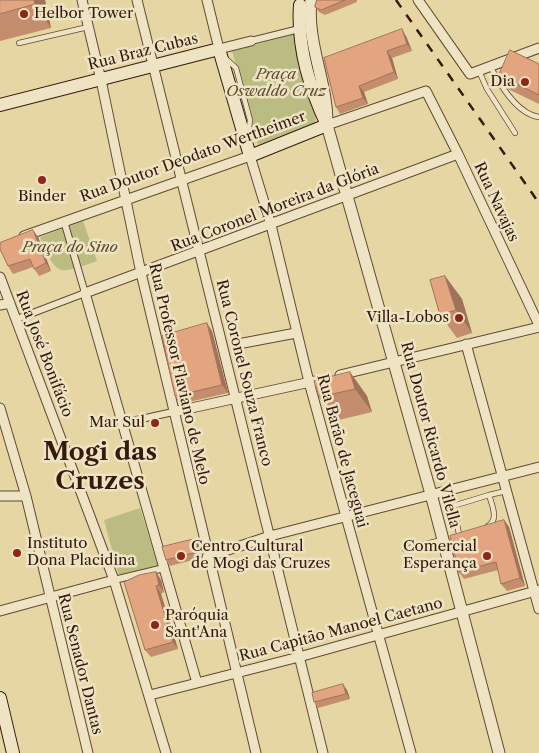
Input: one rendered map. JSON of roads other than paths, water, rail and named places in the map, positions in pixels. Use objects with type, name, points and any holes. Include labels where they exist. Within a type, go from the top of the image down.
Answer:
[{"type":"main road","points":[[306,3],[302,36],[312,89],[327,125]]},
{"type":"main road","name":"Rua Braz Cubas","points":[[0,105],[155,66],[220,52]]},
{"type":"main road","points":[[220,52],[250,156]]},
{"type":"main road","name":"Rua Doutor Deodato Wertheimer","points":[[250,156],[327,125]]},
{"type":"main road","points":[[0,698],[13,753]]},
{"type":"street","name":"Rua Professor Flaviano de Melo","points":[[82,0],[101,80],[141,273],[161,338],[173,412],[256,753]]},
{"type":"street","name":"Rua Coronel Souza Franco","points":[[137,0],[155,66],[199,251],[212,324],[235,397],[323,753]]},
{"type":"street","points":[[207,0],[220,52]]},
{"type":"street","points":[[418,0],[475,72],[539,48]]},
{"type":"street","name":"Rua Doutor Ricardo Vilella","points":[[306,3],[326,103],[327,125],[431,494],[499,753]]},
{"type":"street","name":"Rua Braz Cubas","points":[[220,52],[251,41],[295,30]]},
{"type":"street","name":"Rua Doutor Deodato Wertheimer","points":[[327,125],[426,91]]},
{"type":"street","name":"Rua Navajas","points":[[426,91],[458,154],[539,326]]},
{"type":"street","name":"Rua Coronel Moreira da Glória","points":[[17,319],[458,154]]},
{"type":"street","name":"Rua Doutor Deodato Wertheimer","points":[[18,238],[250,156]]},
{"type":"street","name":"Rua Barão de Jaceguai","points":[[250,156],[271,225],[296,333],[411,753]]},
{"type":"street","points":[[64,221],[124,423],[197,683]]},
{"type":"street","name":"Rua José Bonifácio","points":[[0,277],[114,580],[166,753]]},
{"type":"street","points":[[0,306],[10,303]]},
{"type":"street","points":[[124,423],[235,397],[330,378],[539,326]]},
{"type":"street","points":[[238,344],[296,333]]},
{"type":"street","points":[[466,344],[506,491],[536,591],[539,610]]},
{"type":"street","name":"Rua Senador Dantas","points":[[0,408],[26,496],[88,753]]},
{"type":"street","points":[[207,557],[270,536],[539,467]]},
{"type":"street","points":[[0,496],[26,496]]},
{"type":"street","points":[[0,611],[164,568]]},
{"type":"street","name":"Rua Capitão Manoel Caetano","points":[[150,695],[299,657],[536,591]]},
{"type":"lane","points":[[19,43],[88,27]]},
{"type":"lane","points":[[490,66],[510,97],[526,114],[539,117]]},
{"type":"lane","points":[[475,72],[516,133]]},
{"type":"lane","points":[[458,534],[453,506],[506,491]]},
{"type":"lane","points":[[485,527],[492,524],[494,517],[489,495]]},
{"type":"lane","points":[[405,549],[468,532]]},
{"type":"railway","points":[[396,0],[539,203]]},
{"type":"place","name":"Helbor Tower","points":[[24,14]]},
{"type":"place","name":"Dia","points":[[525,82]]},
{"type":"place","name":"Binder","points":[[42,180]]},
{"type":"place","name":"Villa-Lobos","points":[[459,318]]},
{"type":"place","name":"Mar Sul","points":[[155,423]]},
{"type":"place","name":"Instituto Dona Placidina","points":[[17,553]]},
{"type":"place","name":"Centro Cultural de Mogi das Cruzes","points":[[181,556]]},
{"type":"place","name":"Comercial Esperança","points":[[487,556]]},
{"type":"place","name":"Paróquia Sant'Ana","points":[[155,625]]},
{"type":"district","name":"Mogi das Cruzes","points":[[100,468]]},
{"type":"park label","name":"Praça Oswaldo Cruz","points":[[276,84]]},
{"type":"park label","name":"Praça do Sino","points":[[70,248]]}]
